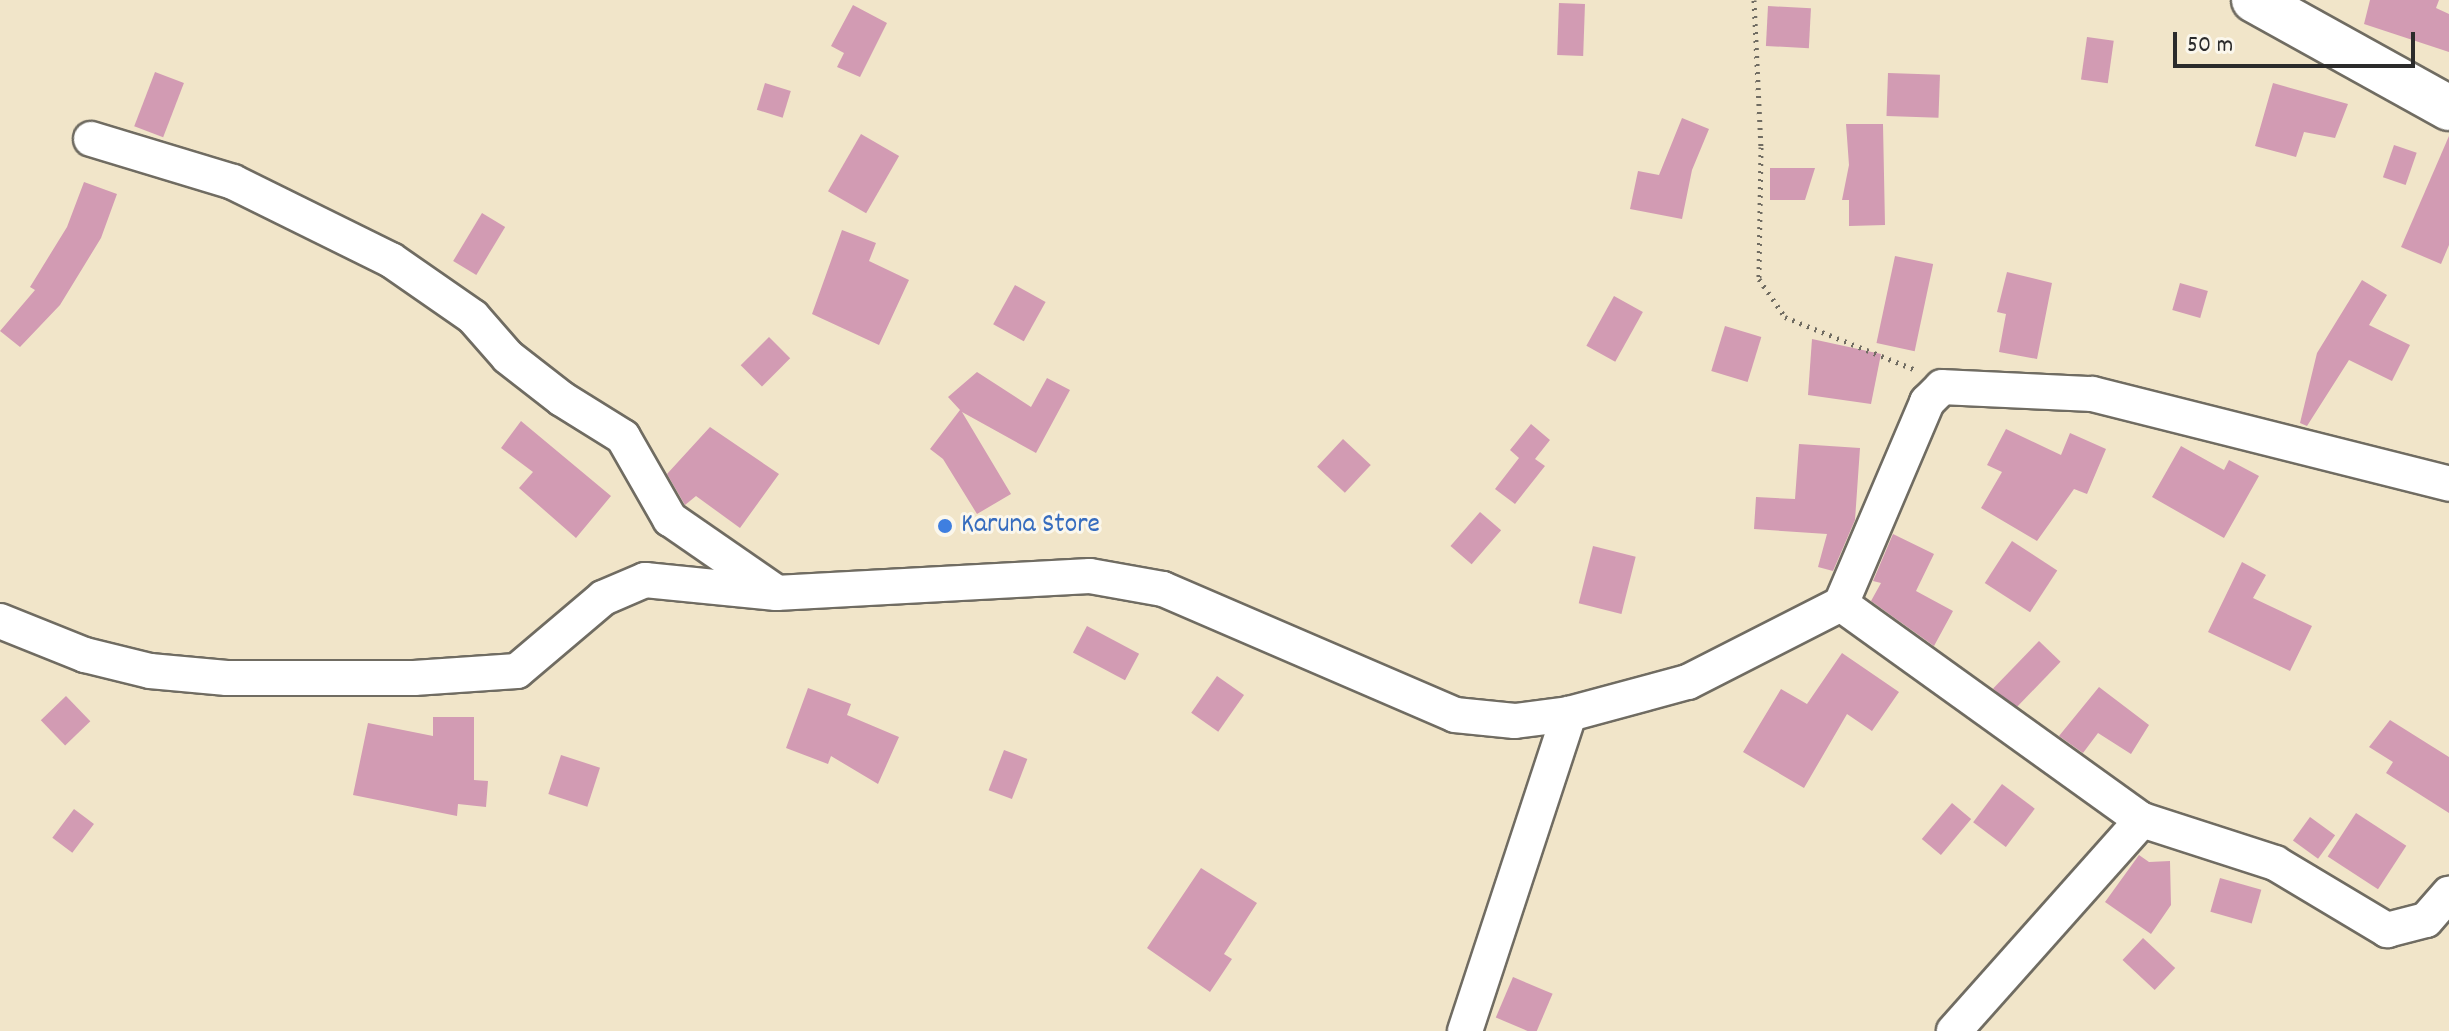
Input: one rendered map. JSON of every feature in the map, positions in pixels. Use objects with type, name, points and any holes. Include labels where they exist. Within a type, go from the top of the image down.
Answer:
[{"type":"main road","points":[[2254,0],[2449,108]]},
{"type":"street","points":[[91,139],[233,182],[391,260],[473,317],[508,357],[562,399],[623,437],[670,519],[776,593]]},
{"type":"street","points":[[0,621],[85,655],[150,671],[227,678],[414,678],[517,671],[603,598],[645,580],[776,593],[1123,578],[1163,589],[1455,715],[1515,721],[1569,714],[1688,682],[1841,604],[1927,402],[1942,387],[1968,384],[2092,394],[2449,484]]},
{"type":"street","points":[[1841,604],[2142,820],[2275,863],[2387,930],[2426,920],[2449,894]]},
{"type":"street","points":[[1465,1031],[1569,714]]},
{"type":"street","points":[[1954,1031],[2142,820]]},
{"type":"path","points":[[1754,0],[1761,147],[1759,279],[1785,317],[1900,360],[1942,387]]},
{"type":"building","points":[[2370,0],[2439,0],[2436,8],[2449,14],[2449,52],[2364,24]]},
{"type":"building","points":[[1559,3],[1585,4],[1583,56],[1557,55]]},
{"type":"building","points":[[853,5],[887,23],[860,77],[837,67],[844,53],[831,46]]},
{"type":"building","points":[[1768,6],[1811,8],[1809,48],[1766,46]]},
{"type":"building","points":[[2087,37],[2114,41],[2108,83],[2081,80]]},
{"type":"building","points":[[155,72],[184,83],[163,137],[134,126]]},
{"type":"building","points":[[1888,73],[1940,75],[1938,118],[1886,116]]},
{"type":"building","points":[[765,83],[791,91],[783,118],[757,110]]},
{"type":"building","points":[[2273,83],[2348,104],[2335,138],[2304,132],[2296,157],[2255,146]]},
{"type":"building","points":[[1682,118],[1709,129],[1692,170],[1682,219],[1630,209],[1638,171],[1659,175]]},
{"type":"building","points":[[1846,124],[1883,124],[1885,225],[1849,226],[1849,200],[1842,200],[1849,165]]},
{"type":"building","points":[[861,134],[899,156],[866,213],[828,191]]},
{"type":"building","points":[[2449,136],[2449,245],[2441,264],[2401,247]]},
{"type":"building","points":[[2394,145],[2417,153],[2406,185],[2383,177]]},
{"type":"building","points":[[1770,168],[1815,168],[1805,200],[1770,200]]},
{"type":"building","points":[[84,182],[117,194],[101,238],[60,305],[20,347],[0,331],[35,290],[30,287],[67,227]]},
{"type":"building","points":[[482,213],[505,227],[476,275],[453,261]]},
{"type":"building","points":[[842,230],[876,243],[869,261],[909,280],[879,345],[812,314]]},
{"type":"building","points":[[1895,256],[1933,264],[1915,351],[1876,343]]},
{"type":"building","points":[[2007,272],[2052,283],[2037,359],[1999,352],[2006,314],[1997,312]]},
{"type":"building","points":[[2362,280],[2387,295],[2369,325],[2410,345],[2392,381],[2349,360],[2307,426],[2300,423],[2317,353]]},
{"type":"building","points":[[2180,283],[2208,291],[2200,318],[2172,310]]},
{"type":"building","points":[[1015,285],[1046,302],[1024,341],[993,324]]},
{"type":"building","points":[[1614,296],[1643,312],[1615,362],[1586,346]]},
{"type":"building","points":[[1725,326],[1761,337],[1748,382],[1711,371]]},
{"type":"building","points":[[769,337],[790,358],[762,386],[741,365]]},
{"type":"building","points":[[1812,339],[1881,354],[1871,404],[1808,395]]},
{"type":"building","points":[[977,372],[1031,407],[1047,378],[1070,390],[1036,453],[962,412],[1011,494],[977,514],[943,459],[930,449],[960,410],[948,397]]},
{"type":"building","points":[[521,421],[611,496],[576,538],[519,488],[533,472],[501,448]]},
{"type":"building","points":[[1531,424],[1550,440],[1535,459],[1545,466],[1515,504],[1495,489],[1519,458],[1510,450]]},
{"type":"building","points":[[710,427],[779,474],[740,528],[696,496],[685,505],[667,474]]},
{"type":"building","points":[[2006,429],[2061,455],[2070,433],[2106,449],[2087,494],[2074,489],[2037,541],[1981,508],[2002,472],[1987,465]]},
{"type":"building","points":[[1343,439],[1371,465],[1345,493],[1317,467]]},
{"type":"building","points":[[1799,444],[1860,448],[1855,520],[1833,571],[1818,567],[1827,534],[1754,529],[1756,497],[1795,499]]},
{"type":"building","points":[[2181,446],[2224,470],[2229,460],[2259,476],[2224,538],[2152,497]]},
{"type":"building","points":[[1480,512],[1501,530],[1472,564],[1450,546]]},
{"type":"building","points":[[1893,534],[1934,554],[1916,591],[1953,611],[1934,646],[1871,601],[1881,583],[1873,581]]},
{"type":"building","points":[[2012,541],[2057,570],[2030,612],[1985,583]]},
{"type":"building","points":[[1593,546],[1636,557],[1621,614],[1579,603]]},
{"type":"building","points":[[2242,562],[2266,575],[2253,598],[2312,626],[2290,671],[2208,632]]},
{"type":"building","points":[[1087,626],[1139,654],[1125,680],[1073,652]]},
{"type":"building","points":[[2039,641],[2061,662],[2015,709],[1993,688]]},
{"type":"building","points":[[1842,653],[1899,692],[1872,731],[1847,714],[1804,788],[1743,752],[1781,689],[1807,704]]},
{"type":"building","points":[[1217,676],[1244,695],[1218,732],[1191,713]]},
{"type":"building","points":[[2099,687],[2149,725],[2131,754],[2098,733],[2083,753],[2059,736]]},
{"type":"building","points":[[808,688],[851,704],[847,715],[899,737],[878,784],[831,756],[828,764],[786,748]]},
{"type":"building","points":[[66,696],[90,721],[65,745],[41,720]]},
{"type":"building","points":[[433,717],[474,717],[474,780],[488,781],[486,807],[458,804],[457,816],[353,795],[368,723],[433,736]]},
{"type":"building","points":[[2390,720],[2449,757],[2449,813],[2386,773],[2393,762],[2369,747]]},
{"type":"building","points":[[1004,750],[1027,759],[1012,799],[989,790]]},
{"type":"building","points":[[561,755],[600,768],[587,807],[548,794]]},
{"type":"building","points":[[2002,784],[2035,809],[2006,847],[1973,822]]},
{"type":"building","points":[[1952,803],[1971,819],[1941,855],[1922,839]]},
{"type":"building","points":[[74,809],[94,824],[72,853],[52,838]]},
{"type":"building","points":[[2356,813],[2406,846],[2378,889],[2328,857]]},
{"type":"building","points":[[2310,817],[2335,835],[2318,859],[2293,840]]},
{"type":"building","points":[[2139,855],[2149,862],[2170,861],[2171,905],[2151,934],[2105,902]]},
{"type":"building","points":[[1201,868],[1257,903],[1224,954],[1232,959],[1210,992],[1147,948]]},
{"type":"building","points":[[2220,878],[2261,890],[2252,923],[2210,912]]},
{"type":"building","points":[[2143,938],[2175,968],[2155,990],[2123,960]]},
{"type":"building","points":[[1513,977],[1553,994],[1537,1031],[1528,1031],[1496,1018]]},
{"type":"place","name":"Karuna Store","points":[[945,526]]}]
